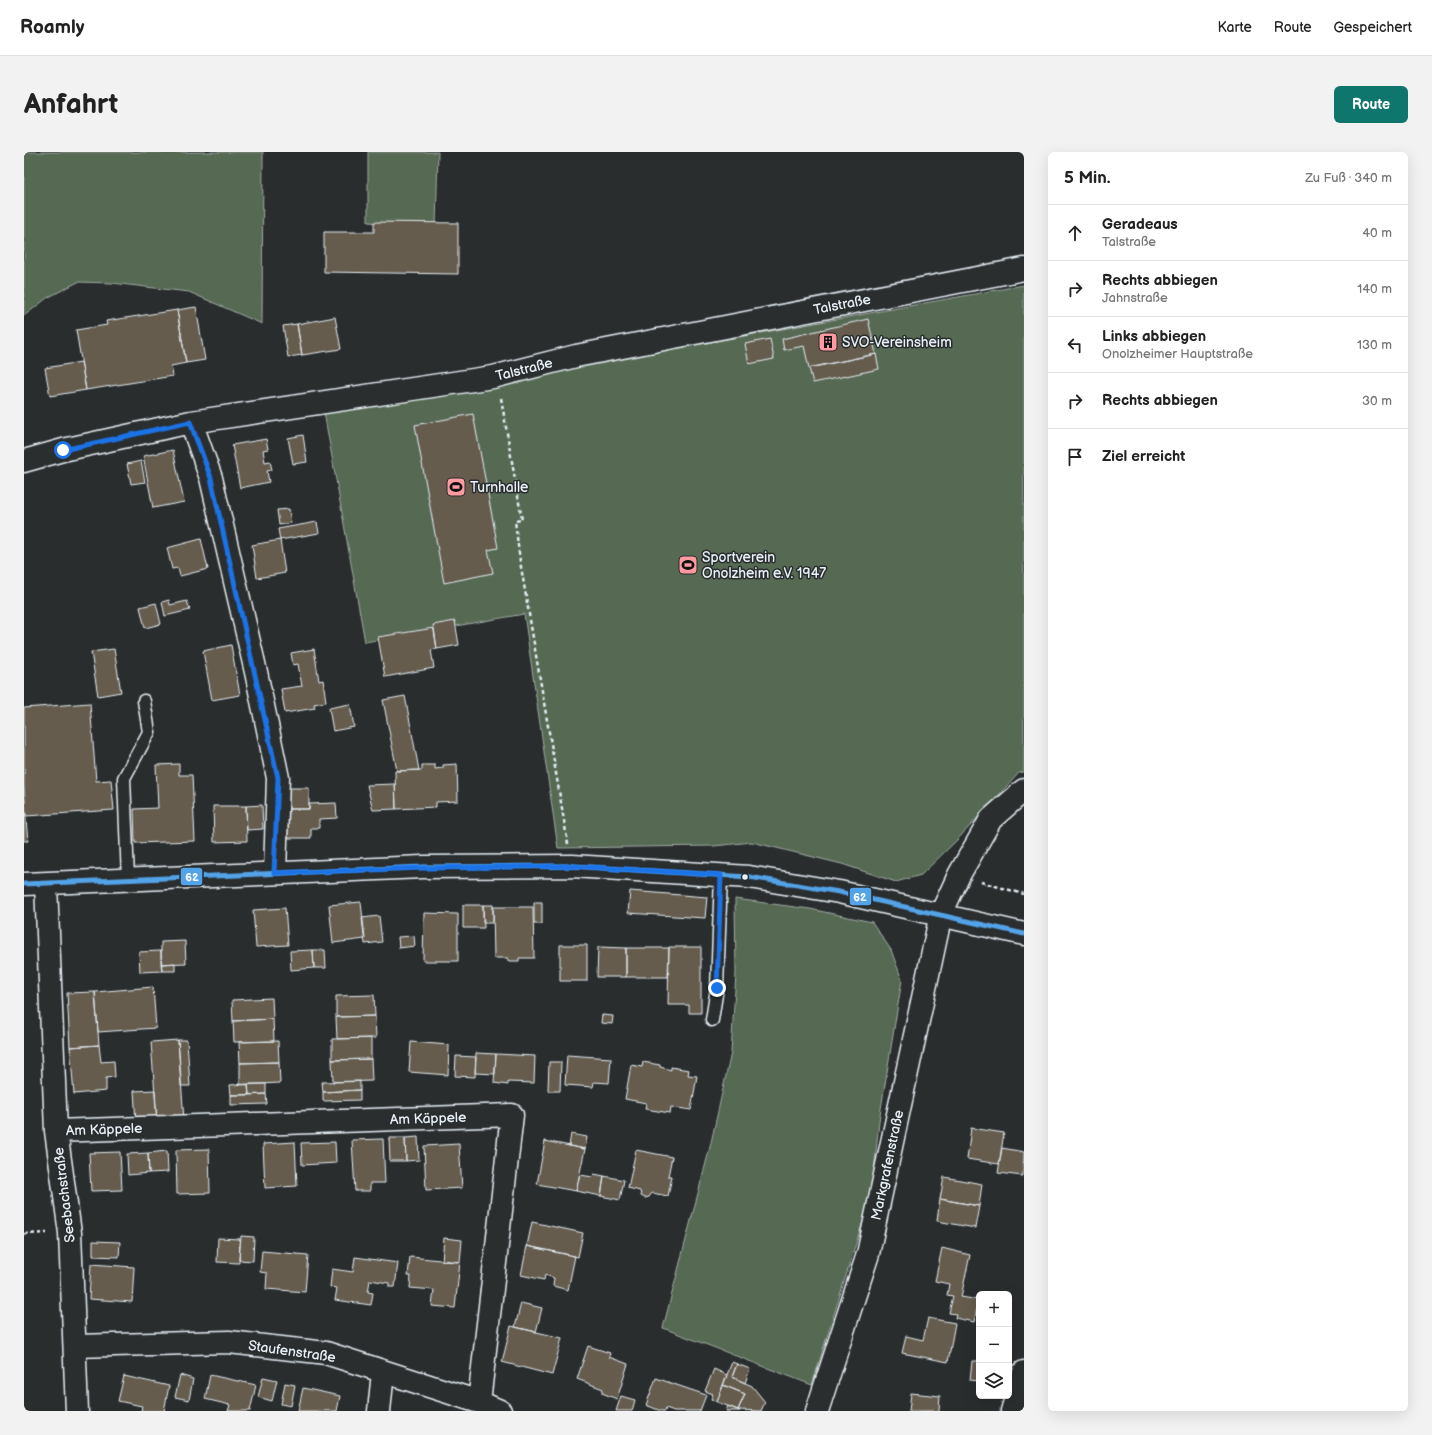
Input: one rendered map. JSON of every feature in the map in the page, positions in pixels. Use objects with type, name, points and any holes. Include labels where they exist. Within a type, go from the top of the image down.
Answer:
[{"type":"street","name":"Talstraße","points":[[24,461],[63,450],[190,422],[498,376],[576,356],[1024,269]]},
{"type":"street","points":[[190,422],[211,478],[278,778],[274,873]]},
{"type":"street","name":"Markgrafenstraße","points":[[817,1411],[868,1254],[941,914],[959,875],[991,819],[1024,790]]},
{"type":"street","points":[[24,884],[423,868],[572,866],[749,877],[839,892],[1024,934]]},
{"type":"street","name":"Seebachstraße","points":[[46,884],[56,1131],[70,1233],[77,1411]]},
{"type":"street","name":"Am Käppele","points":[[56,1131],[512,1115],[479,1402]]},
{"type":"street","name":"Staufenstraße","points":[[75,1346],[229,1342],[326,1353],[479,1402],[500,1411]]},
{"type":"street","points":[[379,1411],[383,1372]]},
{"type":"street","points":[[1012,1411],[1024,1372]]},
{"type":"lane","points":[[128,879],[124,778],[149,732],[144,701]]},
{"type":"lane","points":[[712,1020],[717,988],[721,875]]},
{"type":"path","points":[[498,376],[522,520],[515,521],[520,561],[572,866]]},
{"type":"path","points":[[959,875],[1024,894]]},
{"type":"green space","points":[[24,152],[263,152],[262,324],[189,292],[112,283],[78,282],[47,298],[24,316]]},
{"type":"green space","points":[[368,152],[438,152],[436,226],[368,222]]},
{"type":"green space","name":"Sportverein Onolzheim e.V. 1947","points":[[1024,285],[1024,772],[1019,773],[957,840],[921,875],[896,882],[842,864],[752,842],[714,846],[558,848],[524,614],[365,642],[322,401],[497,381]]},
{"type":"green space","points":[[735,899],[810,909],[872,922],[891,950],[902,980],[879,1121],[872,1192],[812,1385],[663,1328],[710,1147],[731,1053],[736,973]]},
{"type":"building","points":[[374,222],[458,223],[458,274],[324,272],[324,232],[374,232]]},
{"type":"building","points":[[196,307],[205,360],[186,363],[177,310]]},
{"type":"building","points":[[177,310],[186,363],[171,366],[173,376],[86,390],[76,330],[107,325],[106,321]]},
{"type":"building","points":[[335,317],[341,349],[302,355],[297,324]]},
{"type":"building","name":"SVO-Vereinsheim","points":[[868,319],[876,354],[809,368],[804,346],[784,350],[782,339]]},
{"type":"building","points":[[297,324],[302,355],[288,357],[283,326]]},
{"type":"building","points":[[770,339],[774,359],[749,364],[745,344]]},
{"type":"building","points":[[876,354],[879,369],[813,383],[809,368]]},
{"type":"building","points":[[81,362],[86,390],[50,396],[45,368]]},
{"type":"building","name":"Turnhalle","points":[[473,414],[498,548],[488,550],[493,573],[444,583],[415,425]]},
{"type":"building","points":[[303,435],[307,462],[293,464],[288,438]]},
{"type":"building","points":[[266,439],[268,449],[263,450],[265,462],[270,461],[272,470],[267,471],[269,482],[240,488],[232,445]]},
{"type":"building","points":[[173,450],[184,502],[153,508],[143,456]]},
{"type":"building","points":[[141,461],[145,482],[131,484],[127,464]]},
{"type":"building","points":[[289,509],[291,523],[279,525],[277,510]]},
{"type":"building","points":[[317,522],[319,533],[280,540],[278,529]]},
{"type":"building","points":[[201,539],[208,569],[180,576],[178,568],[172,569],[167,548]]},
{"type":"building","points":[[280,540],[285,573],[257,578],[252,545]]},
{"type":"building","points":[[169,600],[170,605],[187,601],[190,610],[165,616],[162,602]]},
{"type":"building","points":[[156,603],[161,624],[145,628],[140,607]]},
{"type":"building","points":[[455,621],[459,645],[437,649],[433,625]]},
{"type":"building","points":[[434,628],[437,649],[431,650],[434,668],[385,677],[378,637]]},
{"type":"building","points":[[231,645],[240,695],[212,700],[203,651]]},
{"type":"building","points":[[114,649],[121,692],[98,696],[91,652]]},
{"type":"building","points":[[314,649],[319,681],[323,680],[326,702],[314,704],[315,708],[285,713],[281,689],[302,686],[298,664],[293,665],[291,653]]},
{"type":"building","points":[[405,696],[419,770],[397,771],[383,700]]},
{"type":"building","points":[[90,703],[96,781],[111,780],[114,810],[26,816],[24,785],[24,708]]},
{"type":"building","points":[[350,704],[354,727],[333,731],[329,708]]},
{"type":"building","points":[[179,764],[179,775],[192,775],[195,841],[135,843],[134,809],[158,808],[156,765]]},
{"type":"building","points":[[457,764],[458,801],[436,802],[436,807],[396,809],[395,771],[422,770],[422,765],[435,765],[435,769],[443,768],[443,765]]},
{"type":"building","points":[[395,784],[396,809],[373,810],[367,785]]},
{"type":"building","points":[[287,788],[309,788],[309,809],[288,809]]},
{"type":"building","points":[[24,799],[28,841],[24,841]]},
{"type":"building","points":[[336,803],[337,818],[319,819],[319,828],[311,828],[311,838],[281,838],[280,809],[309,809],[309,804]]},
{"type":"building","points":[[262,805],[263,829],[247,830],[246,806]]},
{"type":"building","points":[[213,806],[246,806],[247,841],[214,842]]},
{"type":"building","points":[[630,891],[707,897],[705,918],[628,913]]},
{"type":"building","points":[[361,902],[365,939],[333,943],[329,905]]},
{"type":"building","points":[[534,902],[542,902],[542,924],[534,924]]},
{"type":"building","points":[[463,905],[483,905],[484,928],[463,928]]},
{"type":"building","points":[[483,905],[493,905],[493,923],[483,923]]},
{"type":"building","points":[[493,907],[533,907],[534,958],[519,958],[519,961],[508,961],[508,958],[494,958]]},
{"type":"building","points":[[285,908],[288,945],[256,947],[253,910]]},
{"type":"building","points":[[424,913],[458,914],[458,961],[423,961]]},
{"type":"building","points":[[379,916],[382,942],[365,944],[362,918]]},
{"type":"building","points":[[414,936],[415,946],[399,948],[398,937]]},
{"type":"building","points":[[185,941],[186,963],[161,964],[161,942]]},
{"type":"building","points":[[560,945],[587,945],[587,981],[560,981]]},
{"type":"building","points":[[598,947],[626,948],[626,977],[597,977]]},
{"type":"building","points":[[669,947],[701,947],[701,1013],[689,1013],[689,1005],[668,1005]]},
{"type":"building","points":[[626,948],[669,948],[668,977],[626,977]]},
{"type":"building","points":[[313,950],[325,950],[326,968],[314,968]]},
{"type":"building","points":[[313,950],[314,968],[291,970],[290,951]]},
{"type":"building","points":[[161,951],[162,971],[140,972],[139,952]]},
{"type":"building","points":[[175,963],[175,971],[162,971],[161,964]]},
{"type":"building","points":[[153,987],[156,1028],[98,1032],[95,992]]},
{"type":"building","points":[[95,992],[99,1045],[70,1047],[67,993]]},
{"type":"building","points":[[374,995],[375,1016],[336,1017],[336,996]]},
{"type":"building","points":[[272,998],[273,1019],[233,1021],[232,1000]]},
{"type":"building","points":[[602,1015],[613,1016],[612,1024],[601,1023]]},
{"type":"building","points":[[375,1016],[376,1038],[337,1039],[336,1017]]},
{"type":"building","points":[[273,1019],[274,1041],[234,1042],[233,1021]]},
{"type":"building","points":[[371,1038],[371,1059],[332,1060],[332,1039]]},
{"type":"building","points":[[178,1040],[187,1040],[190,1086],[181,1086]]},
{"type":"building","points":[[178,1040],[184,1120],[157,1122],[151,1042]]},
{"type":"building","points":[[278,1041],[279,1062],[240,1063],[239,1042]]},
{"type":"building","points":[[411,1042],[449,1045],[448,1075],[409,1072]]},
{"type":"building","points":[[99,1045],[101,1062],[114,1061],[115,1077],[106,1078],[106,1091],[74,1094],[70,1047]]},
{"type":"building","points":[[476,1053],[496,1054],[495,1074],[475,1073]]},
{"type":"building","points":[[496,1054],[535,1056],[534,1083],[508,1082],[508,1085],[494,1083]]},
{"type":"building","points":[[567,1055],[611,1058],[609,1083],[594,1082],[593,1087],[565,1085]]},
{"type":"building","points":[[456,1056],[476,1057],[475,1077],[455,1076]]},
{"type":"building","points":[[371,1059],[372,1081],[333,1082],[332,1060]]},
{"type":"building","points":[[279,1062],[280,1083],[240,1085],[240,1063]]},
{"type":"building","points":[[549,1062],[561,1062],[560,1091],[548,1091]]},
{"type":"building","points":[[643,1062],[660,1065],[660,1067],[671,1070],[671,1067],[689,1070],[688,1075],[697,1076],[691,1110],[671,1107],[670,1113],[645,1109],[646,1103],[625,1099],[631,1065],[642,1067]]},
{"type":"building","points":[[360,1081],[360,1090],[323,1092],[322,1082]]},
{"type":"building","points":[[248,1084],[249,1095],[231,1095],[230,1085]]},
{"type":"building","points":[[248,1084],[266,1084],[266,1094],[249,1095]]},
{"type":"building","points":[[155,1090],[157,1122],[136,1123],[134,1091]]},
{"type":"building","points":[[360,1090],[360,1100],[323,1101],[323,1092]]},
{"type":"building","points":[[266,1094],[267,1104],[231,1105],[231,1095]]},
{"type":"building","points":[[971,1128],[1004,1133],[999,1164],[967,1159]]},
{"type":"building","points":[[571,1134],[587,1137],[585,1149],[569,1146]]},
{"type":"building","points":[[418,1137],[419,1160],[406,1161],[405,1138]]},
{"type":"building","points":[[389,1138],[405,1138],[406,1161],[390,1161]]},
{"type":"building","points":[[383,1139],[385,1183],[370,1183],[370,1191],[355,1191],[352,1140]]},
{"type":"building","points":[[545,1141],[585,1149],[576,1191],[537,1184]]},
{"type":"building","points":[[295,1142],[297,1186],[265,1188],[263,1144]]},
{"type":"building","points":[[335,1142],[336,1163],[302,1165],[301,1143]]},
{"type":"building","points":[[459,1144],[462,1188],[426,1190],[424,1146]]},
{"type":"building","points":[[1002,1148],[1024,1152],[1023,1176],[998,1173]]},
{"type":"building","points":[[209,1149],[210,1193],[177,1194],[176,1150]]},
{"type":"building","points":[[636,1150],[672,1157],[668,1176],[672,1176],[668,1196],[652,1193],[649,1197],[645,1198],[641,1196],[640,1191],[628,1188]]},
{"type":"building","points":[[167,1151],[168,1172],[149,1173],[148,1153]]},
{"type":"building","points":[[120,1152],[122,1190],[91,1191],[89,1153]]},
{"type":"building","points":[[148,1153],[149,1173],[128,1175],[127,1154]]},
{"type":"building","points":[[594,1174],[604,1176],[601,1196],[576,1191],[580,1175],[593,1177]]},
{"type":"building","points":[[604,1176],[624,1180],[620,1200],[601,1196]]},
{"type":"building","points":[[944,1177],[982,1184],[979,1206],[940,1199]]},
{"type":"building","points":[[940,1199],[979,1206],[975,1228],[937,1221]]},
{"type":"building","points":[[532,1222],[583,1233],[578,1257],[527,1246]]},
{"type":"building","points":[[241,1236],[254,1237],[253,1261],[239,1260]]},
{"type":"building","points":[[218,1238],[240,1239],[239,1263],[217,1262]]},
{"type":"building","points":[[444,1238],[462,1240],[460,1262],[442,1261]]},
{"type":"building","points":[[93,1241],[120,1242],[119,1257],[93,1256]]},
{"type":"building","points":[[527,1246],[575,1256],[568,1290],[553,1286],[554,1278],[545,1275],[544,1280],[521,1275]]},
{"type":"building","points":[[942,1248],[970,1255],[961,1297],[976,1300],[976,1313],[974,1322],[955,1318],[956,1314],[949,1313],[953,1296],[947,1295],[949,1284],[935,1281]]},
{"type":"building","points":[[262,1251],[308,1255],[305,1292],[266,1289],[267,1273],[260,1272]]},
{"type":"building","points":[[355,1257],[398,1263],[395,1287],[389,1287],[389,1283],[370,1280],[368,1292],[373,1293],[371,1305],[335,1300],[337,1288],[330,1287],[332,1269],[353,1272]]},
{"type":"building","points":[[410,1257],[460,1262],[455,1308],[432,1306],[434,1290],[410,1288],[411,1276],[408,1276]]},
{"type":"building","points":[[91,1264],[134,1267],[132,1302],[89,1299]]},
{"type":"building","points":[[521,1303],[542,1308],[536,1332],[515,1327]]},
{"type":"building","points":[[928,1318],[955,1323],[948,1362],[902,1353],[906,1336],[923,1340]]},
{"type":"building","points":[[511,1326],[562,1338],[552,1375],[502,1362]]},
{"type":"building","points":[[588,1346],[610,1353],[609,1357],[628,1364],[617,1399],[602,1393],[603,1389],[577,1379]]},
{"type":"building","points":[[972,1361],[976,1361],[976,1381],[970,1380]]},
{"type":"building","points":[[732,1362],[737,1364],[732,1377],[752,1386],[765,1402],[761,1411],[738,1410],[745,1394],[723,1385]]},
{"type":"building","points":[[737,1364],[750,1369],[745,1383],[732,1377]]},
{"type":"building","points":[[714,1369],[727,1375],[717,1402],[711,1399],[713,1394],[705,1391]]},
{"type":"building","points":[[180,1375],[193,1379],[189,1400],[175,1397]]},
{"type":"building","points":[[210,1375],[256,1385],[250,1411],[228,1411],[230,1405],[205,1399]]},
{"type":"building","points":[[124,1376],[169,1386],[164,1411],[141,1411],[142,1406],[118,1401]]},
{"type":"building","points":[[263,1377],[277,1380],[272,1401],[258,1397]]},
{"type":"building","points":[[656,1378],[706,1395],[700,1411],[674,1411],[666,1408],[665,1411],[661,1411],[646,1405]]},
{"type":"building","points":[[285,1383],[295,1385],[291,1406],[281,1404]]},
{"type":"building","points":[[723,1385],[745,1394],[738,1410],[717,1402]]},
{"type":"building","points":[[303,1388],[340,1396],[337,1411],[298,1411]]},
{"type":"building","points":[[911,1393],[940,1396],[939,1411],[909,1411]]},
{"type":"building","points":[[621,1396],[635,1400],[632,1411],[616,1411]]},
{"type":"building","points":[[728,1406],[738,1410],[740,1411],[726,1411]]},
{"type":"transit line","name":"62","points":[[24,884],[423,867],[572,866],[749,877],[839,892],[1024,934]]},
{"type":"place","name":"SVO-Vereinsheim","points":[[828,342]]},
{"type":"place","name":"Turnhalle","points":[[456,487]]},
{"type":"place","name":"Sportverein Onolzheim e.V. 1947","points":[[688,565]]},
{"type":"route","points":[[63,450],[190,422],[211,478],[256,672],[278,778],[274,873],[423,868],[572,866],[721,875],[717,988]]}]
